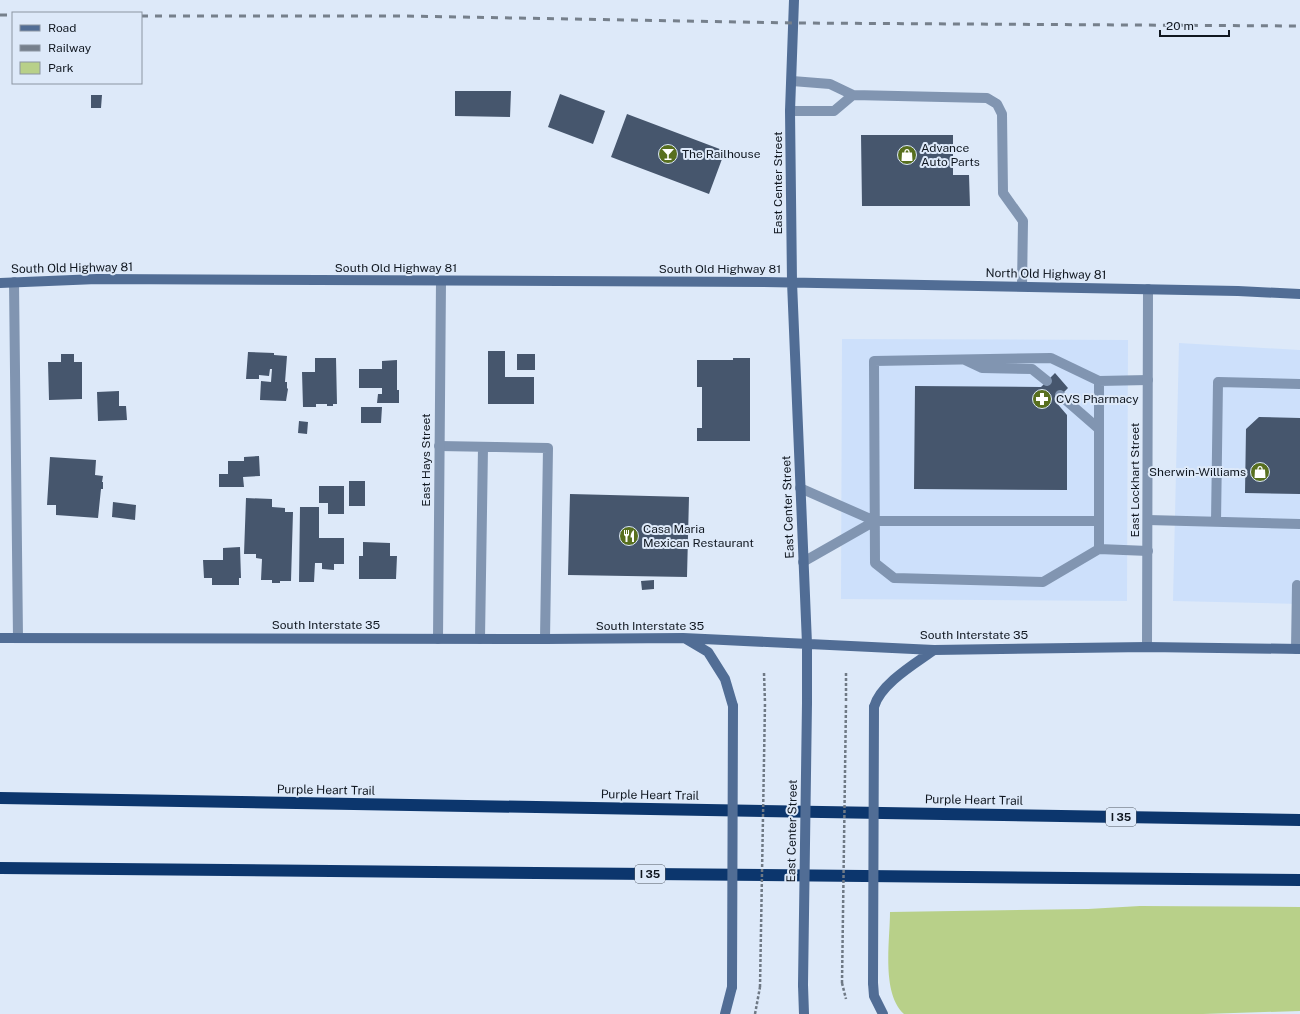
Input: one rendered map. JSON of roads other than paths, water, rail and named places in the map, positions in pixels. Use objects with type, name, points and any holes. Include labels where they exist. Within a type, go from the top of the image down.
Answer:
[{"type":"highway","name":"Purple Heart Trail","points":[[0,798],[1300,820]]},
{"type":"highway","name":"I 35","points":[[0,868],[1300,880]]},
{"type":"main road","name":"East Center Street","points":[[794,0],[790,111],[792,282],[807,644],[802,985],[804,1014]]},
{"type":"main road","name":"South Old Highway 81","points":[[0,283],[97,279],[792,282]]},
{"type":"main road","name":"North Old Highway 81","points":[[792,282],[1022,286],[1300,294]]},
{"type":"main road","name":"South Interstate 35","points":[[0,638],[683,638],[934,650],[1147,647],[1298,649]]},
{"type":"main road","points":[[683,638],[708,652],[726,679],[733,706],[732,987],[725,1014]]},
{"type":"main road","points":[[883,1014],[874,996],[873,983],[874,707],[876,701],[887,686],[934,650]]},
{"type":"street","points":[[792,82],[830,84],[853,95],[986,98],[997,104],[1002,114],[1003,193],[1023,221],[1022,286]]},
{"type":"street","points":[[790,111],[834,111],[853,95]]},
{"type":"street","name":"East Hays Street","points":[[438,639],[441,281]]},
{"type":"street","points":[[14,282],[18,638]]},
{"type":"street","name":"East Lockhart Street","points":[[1147,647],[1148,289]]},
{"type":"street","points":[[1148,380],[1099,381],[1051,358],[874,361],[876,521],[875,563],[894,578],[1043,582],[1099,549],[1148,551]]},
{"type":"street","points":[[963,359],[982,368],[1032,369],[1047,381]]},
{"type":"street","points":[[1099,381],[1099,549]]},
{"type":"street","points":[[1216,522],[1218,382],[1300,384]]},
{"type":"street","points":[[1060,395],[1099,429]]},
{"type":"street","points":[[439,446],[548,448],[545,639]]},
{"type":"street","points":[[480,639],[483,447]]},
{"type":"street","points":[[800,488],[876,521],[1098,521]]},
{"type":"street","points":[[1148,520],[1300,524]]},
{"type":"street","points":[[803,562],[876,521]]},
{"type":"street","points":[[1297,585],[1298,649]]},
{"type":"railway","points":[[0,15],[12,15]]},
{"type":"railway","points":[[142,16],[402,16],[793,23],[1300,26]]},
{"type":"place","name":"The Railhouse","points":[[668,154]]},
{"type":"place","name":"Advance Auto Parts","points":[[907,155]]},
{"type":"place","name":"CVS Pharmacy","points":[[1042,399]]},
{"type":"place","name":"Sherwin-Williams","points":[[1260,472]]},
{"type":"place","name":"Casa Maria Mexican Restaurant","points":[[629,536]]}]
